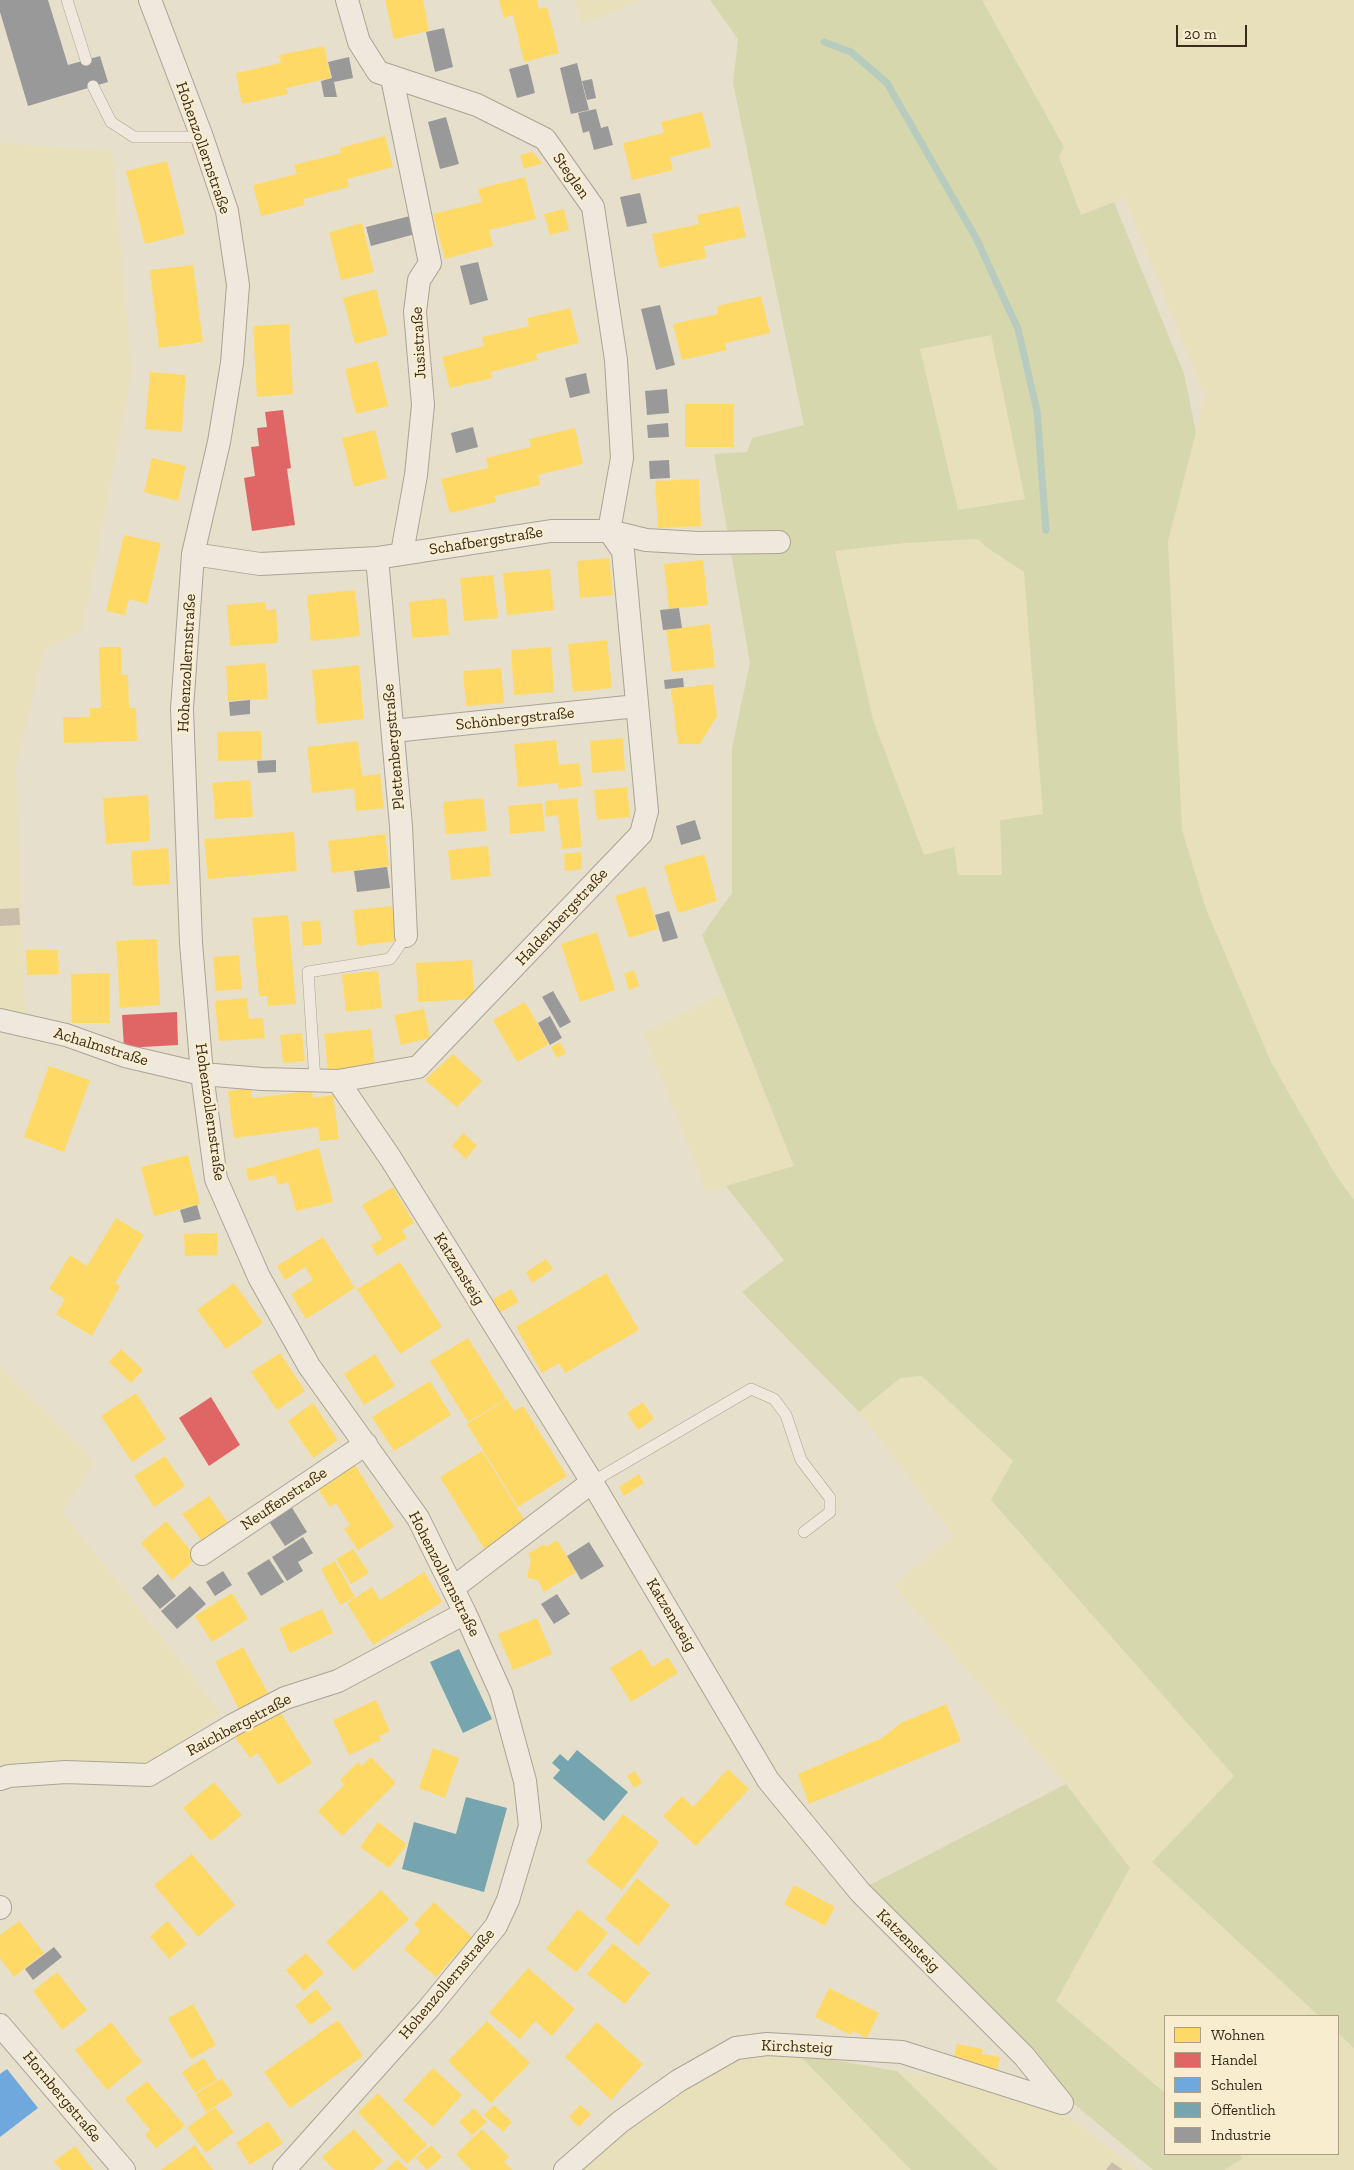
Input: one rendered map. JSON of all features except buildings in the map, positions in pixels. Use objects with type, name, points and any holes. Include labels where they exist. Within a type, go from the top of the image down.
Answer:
[{"type":"street","name":"Hohenzollernstraße","points":[[150,0],[202,137],[227,211],[238,285],[232,363],[219,442],[193,554],[182,710],[191,943],[202,1074],[216,1178],[259,1277],[309,1366],[418,1518],[453,1588],[501,1693],[525,1781],[530,1826],[508,1900],[496,1926],[298,2165]]},
{"type":"street","name":"Steglen","points":[[347,0],[359,42],[378,72],[477,105],[546,139],[593,207],[616,360],[622,458],[608,531]]},
{"type":"street","name":"Jusistraße","points":[[392,78],[430,263],[419,280],[415,312],[423,405],[416,475],[402,553]]},
{"type":"street","name":"Schafbergstraße","points":[[193,554],[260,564],[378,558],[551,531],[608,531],[646,540],[698,543],[779,542]]},
{"type":"street","name":"Haldenbergstraße","points":[[202,1074],[338,1081],[418,1067],[641,834],[647,812],[623,551],[608,531]]},
{"type":"street","name":"Plettenbergstraße","points":[[378,558],[401,826],[406,936]]},
{"type":"street","name":"Schönbergstraße","points":[[393,731],[637,706]]},
{"type":"street","name":"Achalmstraße","points":[[0,1020],[66,1035],[125,1056],[202,1074]]},
{"type":"street","name":"Katzensteig","points":[[338,1081],[396,1168],[592,1482],[768,1780],[860,1892],[1024,2056],[1062,2103]]},
{"type":"street","name":"Neuffenstraße","points":[[202,1554],[366,1444]]},
{"type":"street","points":[[453,1588],[592,1482]]},
{"type":"street","name":"Raichbergstraße","points":[[0,1779],[9,1776],[66,1772],[150,1775],[233,1725],[285,1698],[338,1681],[465,1613]]},
{"type":"street","name":"Hornbergstraße","points":[[0,2025],[124,2170]]},
{"type":"street","name":"Kirchsteig","points":[[565,2170],[620,2122],[678,2081],[736,2048],[768,2044],[902,2052],[1062,2103]]},
{"type":"lane","points":[[67,0],[86,60]]},
{"type":"lane","points":[[93,86],[111,122],[134,137],[202,137]]},
{"type":"lane","points":[[315,1081],[308,972],[390,959],[406,936]]},
{"type":"lane","points":[[592,1482],[751,1389],[774,1399],[786,1415],[801,1460],[830,1498],[830,1512],[804,1532]]},
{"type":"shaded area","points":[[575,0],[641,0],[582,24]]},
{"type":"shaded area","points":[[982,0],[1354,0],[1354,1200],[1335,1174],[1271,1062],[1206,909],[1181,830],[1168,541],[1205,396],[1124,196],[1081,215],[1059,157],[1064,147]]},
{"type":"shaded area","points":[[0,143],[112,151],[132,373],[82,630],[44,650],[16,765],[25,1017],[0,1011]]},
{"type":"shaded area","points":[[992,335],[1025,499],[958,510],[920,349]]},
{"type":"shaded area","points":[[978,539],[986,547],[1024,572],[1043,814],[1002,875],[957,875],[954,848],[924,855],[873,720],[835,550],[904,543]]},
{"type":"shaded area","points":[[723,993],[794,1167],[707,1193],[644,1033]]},
{"type":"shaded area","points":[[0,1366],[95,1462],[62,1511],[221,1713],[144,1769],[0,1773]]},
{"type":"shaded area","points":[[922,1376],[1013,1461],[991,1501],[1234,1776],[1152,1862],[1318,2015],[1164,2015],[1164,2092],[1056,2001],[1130,1867],[1066,1784],[894,1585],[954,1536],[859,1412],[900,1378]]},
{"type":"shaded area","points":[[1339,2034],[1354,2048],[1354,2170],[1224,2170],[1243,2158],[1239,2155],[1339,2155]]},
{"type":"shaded area","points":[[768,2049],[798,2054],[911,2170],[575,2170],[627,2125],[705,2073]]},
{"type":"shaded area","points":[[897,2071],[996,2087],[1057,2108],[1138,2170],[998,2170]]},
{"type":"green space","points":[[710,0],[982,0],[1064,147],[1059,157],[1081,215],[1114,202],[1184,374],[1196,432],[1168,541],[1182,830],[1206,909],[1271,1062],[1335,1174],[1354,1200],[1354,2048],[1339,2034],[1339,2015],[1318,2015],[1152,1862],[1234,1776],[991,1500],[1013,1461],[922,1376],[900,1378],[859,1412],[742,1292],[784,1260],[726,1186],[794,1166],[702,935],[732,893],[732,748],[750,663],[714,454],[747,452],[752,438],[804,425],[733,83],[738,39]],"holes":[[[991,335],[1025,499],[958,510],[920,349]],[[978,539],[986,547],[1024,572],[1043,814],[1000,820],[1002,875],[958,875],[954,847],[924,855],[873,720],[835,551],[904,543]]]},
{"type":"green space","points":[[1066,1784],[1130,1868],[1056,2001],[1164,2092],[1164,2155],[1239,2155],[1243,2158],[1224,2170],[1153,2170],[1066,2097],[864,1888]]},
{"type":"green space","points":[[798,2054],[897,2071],[998,2170],[911,2170]]},
{"type":"waterway","points":[[824,42],[851,52],[887,83],[976,238],[1018,329],[1037,411],[1046,530]]}]
